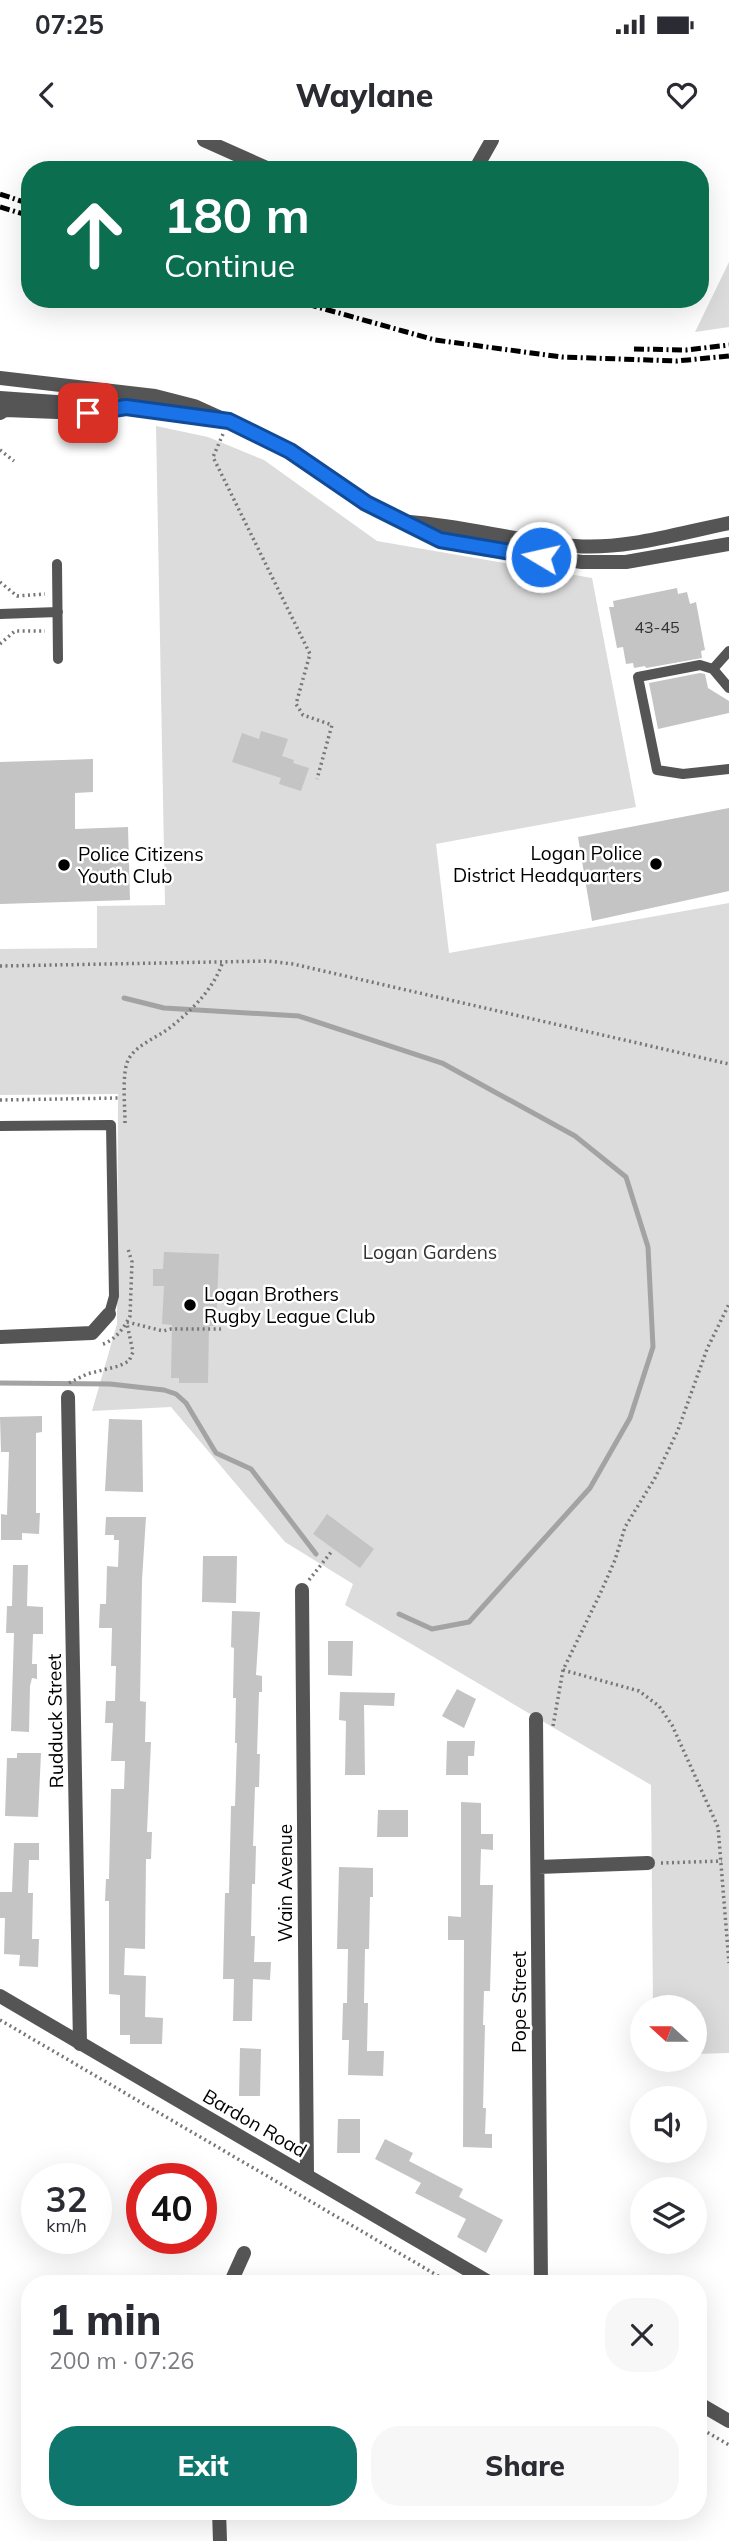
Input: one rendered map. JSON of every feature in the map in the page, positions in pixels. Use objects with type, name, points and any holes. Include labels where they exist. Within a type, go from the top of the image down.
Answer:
[{"type":"street","points":[[204,140],[251,161]]},
{"type":"street","points":[[480,161],[492,140]]},
{"type":"street","points":[[0,378],[155,396],[194,406],[290,451],[366,503],[440,540],[528,556],[582,562],[626,562],[729,544]]},
{"type":"street","points":[[0,398],[126,407],[229,421]]},
{"type":"street","points":[[0,413],[5,410],[88,413],[126,407]]},
{"type":"street","points":[[401,521],[446,525],[575,546],[633,542],[729,523]]},
{"type":"street","points":[[0,1337],[92,1334],[109,1314]]},
{"type":"street","name":"Rudduck Street","points":[[65,1392],[80,2043]]},
{"type":"street","name":"Wain Avenue","points":[[302,1590],[307,2175]]},
{"type":"street","name":"Pope Street","points":[[536,1726],[541,2275]]},
{"type":"street","points":[[538,1867],[648,1863]]},
{"type":"street","name":"Bardon Road","points":[[0,1996],[477,2275]]},
{"type":"street","points":[[234,2275],[244,2253]]},
{"type":"street","points":[[707,2408],[729,2421]]},
{"type":"street","points":[[219,2520],[220,2541]]},
{"type":"lane","points":[[58,564],[58,659]]},
{"type":"lane","points":[[0,614],[58,612]]},
{"type":"lane","points":[[713,669],[729,651]]},
{"type":"lane","points":[[729,688],[713,669],[700,665],[638,677],[657,770],[684,774],[729,769]]},
{"type":"lane","points":[[0,1126],[111,1125],[114,1296],[109,1314]]},
{"type":"path","points":[[229,421],[213,457],[310,654],[296,704],[303,715],[332,725],[317,779]]},
{"type":"path","points":[[0,450],[14,461]]},
{"type":"path","points":[[0,582],[17,596],[45,595],[45,585]]},
{"type":"path","points":[[0,644],[15,631],[47,631],[47,640]]},
{"type":"path","points":[[0,966],[222,964],[268,961],[293,964],[729,1064]]},
{"type":"path","points":[[172,1027],[216,982],[222,964]]},
{"type":"path","points":[[0,1100],[118,1098]]},
{"type":"path","points":[[536,1726],[551,1733],[563,1670],[605,1583],[625,1527],[655,1478],[678,1430],[707,1349],[729,1304]]},
{"type":"path","points":[[65,1392],[87,1374],[129,1361],[133,1352],[127,1323],[163,1331],[221,1329]]},
{"type":"path","points":[[321,1565],[332,1551]]},
{"type":"path","points":[[563,1670],[639,1691],[659,1706],[672,1726],[718,1827],[729,1963]]},
{"type":"path","points":[[648,1863],[722,1861]]},
{"type":"path","points":[[0,2020],[437,2275]]},
{"type":"path","points":[[707,2432],[729,2445]]},
{"type":"green space","points":[[729,262],[729,327],[695,332],[709,308]]},
{"type":"green space","name":"Logan Gardens","points":[[156,426],[208,437],[264,460],[377,541],[592,578],[636,807],[436,844],[449,953],[729,903],[729,2053],[707,2054],[707,1995],[653,1995],[651,1785],[345,1605],[353,1584],[285,1542],[171,1407],[92,1411],[117,1324],[118,1094],[0,1095],[0,949],[97,948],[97,906],[165,905]]},
{"type":"building","points":[[677,588],[678,594],[687,592],[690,604],[696,602],[705,650],[701,651],[702,658],[646,668],[634,668],[633,663],[626,664],[623,647],[617,648],[609,607],[614,607],[613,601]]},
{"type":"building","points":[[705,674],[708,688],[729,701],[729,713],[658,729],[649,683]]},
{"type":"building","points":[[261,731],[288,739],[282,756],[309,768],[301,791],[279,784],[281,778],[232,762],[242,733],[259,739]]},
{"type":"building","name":"Police Citizens Youth Club","points":[[93,759],[93,792],[75,793],[75,829],[128,827],[130,900],[0,904],[0,762]]},
{"type":"building","name":"Logan Police District Headquarters","points":[[729,808],[729,891],[592,921],[578,837]]},
{"type":"building","name":"Logan Brothers Rugby League Club","points":[[164,1252],[219,1254],[216,1326],[209,1326],[208,1383],[179,1383],[179,1378],[171,1378],[172,1325],[162,1324],[164,1286],[153,1286],[153,1269],[163,1269]]},
{"type":"building","points":[[42,1416],[42,1432],[36,1433],[36,1513],[40,1513],[39,1534],[22,1533],[22,1540],[1,1540],[1,1514],[7,1515],[9,1452],[1,1452],[0,1417]]},
{"type":"building","points":[[109,1419],[142,1420],[143,1492],[105,1491]]},
{"type":"building","points":[[327,1514],[374,1549],[360,1568],[313,1534]]},
{"type":"building","points":[[106,1517],[146,1517],[140,1701],[146,1702],[145,1742],[151,1742],[147,1832],[152,1832],[151,1859],[146,1859],[145,1949],[125,1948],[124,1975],[146,1976],[145,2017],[163,2018],[162,2044],[130,2044],[130,2035],[120,2035],[120,1995],[109,1994],[109,1901],[105,1901],[106,1879],[109,1879],[111,1789],[124,1789],[125,1761],[111,1761],[113,1723],[105,1723],[106,1701],[115,1701],[116,1666],[111,1666],[112,1628],[99,1628],[100,1604],[106,1604],[107,1566],[118,1567],[119,1540],[114,1540],[114,1535],[105,1535]]},
{"type":"building","points":[[203,1556],[237,1556],[236,1603],[202,1602]]},
{"type":"building","points":[[13,1565],[28,1565],[27,1606],[43,1607],[43,1634],[33,1634],[32,1664],[37,1664],[37,1679],[32,1678],[30,1686],[29,1732],[11,1731],[14,1633],[6,1633],[7,1606],[12,1606]]},
{"type":"building","points":[[232,1611],[260,1612],[256,1675],[262,1676],[262,1692],[259,1692],[259,1787],[255,1787],[255,1884],[252,1884],[251,1936],[255,1936],[254,1962],[271,1962],[270,1980],[253,1979],[252,2021],[233,2021],[234,1979],[223,1979],[225,1893],[229,1893],[231,1806],[235,1806],[237,1743],[236,1698],[233,1698],[234,1648],[231,1647]]},
{"type":"building","points":[[328,1641],[353,1641],[352,1676],[328,1675]]},
{"type":"building","points":[[457,1689],[476,1699],[464,1728],[442,1716]]},
{"type":"building","points":[[340,1692],[395,1693],[394,1706],[364,1705],[365,1775],[345,1775],[346,1721],[339,1720]]},
{"type":"building","points":[[447,1741],[475,1741],[474,1756],[468,1756],[468,1775],[446,1775]]},
{"type":"building","points":[[17,1753],[41,1753],[38,1817],[5,1816],[7,1758],[17,1758]]},
{"type":"building","points":[[461,1802],[481,1803],[481,1834],[493,1834],[493,1850],[481,1849],[480,1885],[493,1885],[490,1991],[484,1991],[483,2025],[483,2108],[486,2108],[485,2134],[492,2134],[492,2148],[463,2147],[464,1940],[448,1940],[448,1916],[461,1917]]},
{"type":"building","points":[[378,1810],[408,1810],[408,1837],[377,1837]]},
{"type":"building","points":[[14,1843],[39,1843],[39,1860],[29,1860],[28,1893],[33,1893],[32,1939],[39,1939],[38,1967],[19,1966],[20,1955],[4,1954],[5,1918],[0,1918],[0,1892],[12,1892]]},
{"type":"building","points":[[339,1867],[373,1868],[369,1949],[365,1949],[364,2003],[368,2003],[367,2051],[384,2051],[383,2076],[348,2075],[349,2040],[342,2040],[343,2003],[347,2003],[348,1949],[337,1949]]},
{"type":"building","points":[[240,2048],[261,2049],[260,2096],[239,2096]]},
{"type":"building","points":[[338,2119],[360,2119],[360,2153],[337,2153]]},
{"type":"building","points":[[385,2139],[413,2153],[409,2161],[463,2189],[459,2197],[503,2220],[486,2253],[457,2237],[466,2219],[415,2193],[421,2183],[375,2159]]},
{"type":"waterway","points":[[124,998],[164,1008],[299,1016],[442,1063],[575,1136],[626,1177],[648,1247],[653,1347],[630,1418],[590,1488],[469,1622],[432,1629],[399,1614]]},
{"type":"waterway","points":[[0,1383],[110,1384],[164,1390],[176,1394],[186,1403],[216,1453],[251,1469],[316,1554]]},
{"type":"railway","points":[[0,194],[21,201]]},
{"type":"railway","points":[[0,207],[21,213]]},
{"type":"railway","points":[[321,308],[435,340],[562,357],[677,361],[729,356]]},
{"type":"railway","points":[[634,349],[686,350],[729,345]]},
{"type":"place","name":"Logan Police District Headquarters","points":[[656,864]]},
{"type":"place","name":"Police Citizens Youth Club","points":[[64,865]]},
{"type":"place","name":"Logan Brothers Rugby League Club","points":[[190,1305]]},
{"type":"route","points":[[88,413],[126,407],[229,421],[290,451],[366,503],[440,540],[541,557]]}]
